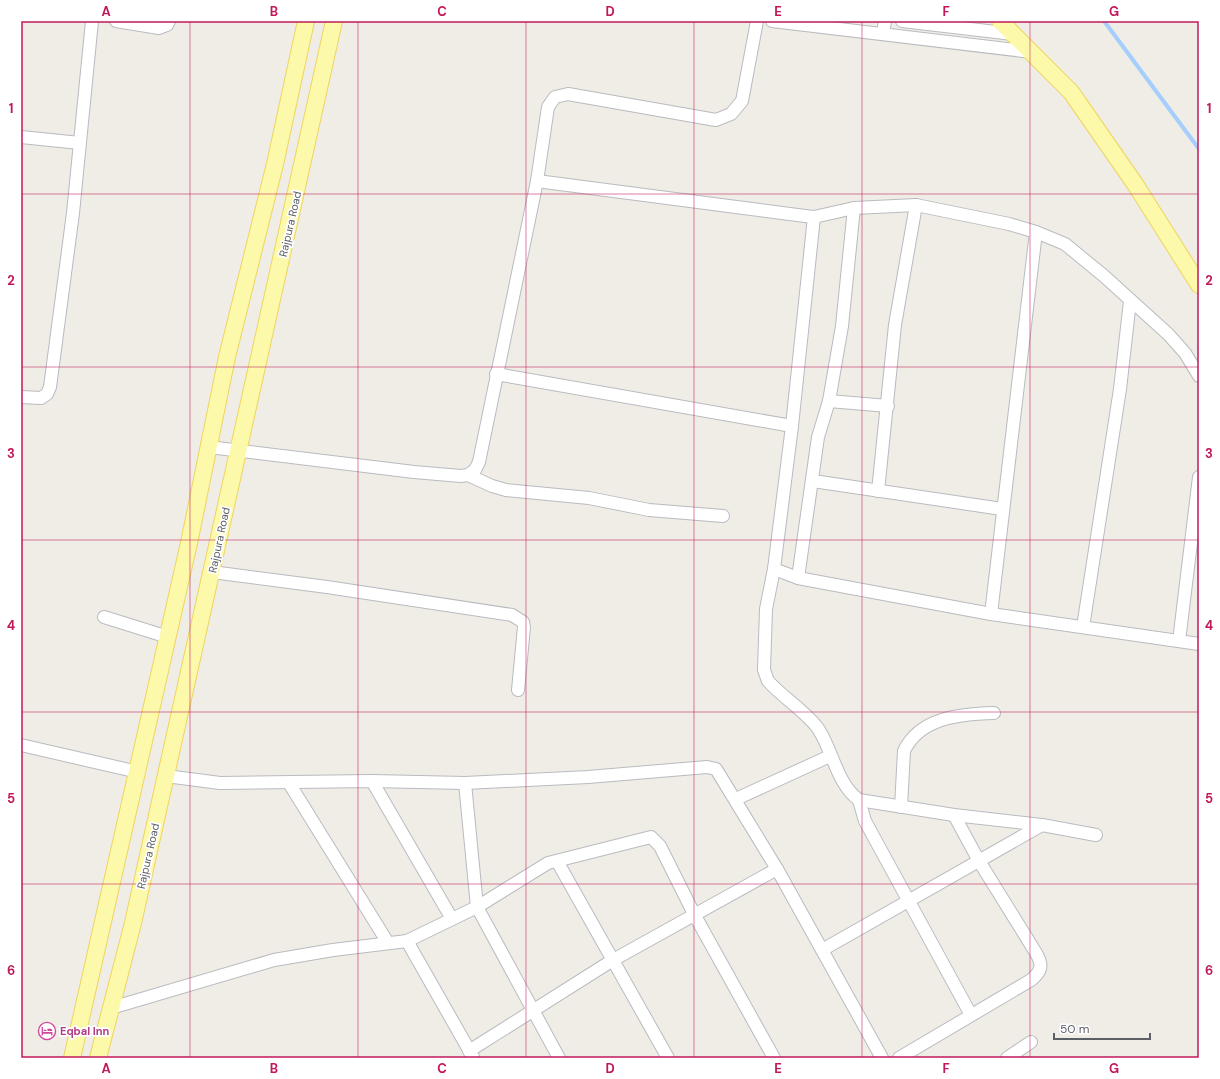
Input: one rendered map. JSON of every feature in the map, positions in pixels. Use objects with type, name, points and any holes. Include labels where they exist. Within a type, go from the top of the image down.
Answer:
[{"type":"main road","points":[[72,1058],[168,637],[227,357],[275,164],[306,21]]},
{"type":"main road","name":"Rajpura Road","points":[[98,1058],[133,923],[334,21]]},
{"type":"main road","points":[[1000,21],[1071,92],[1135,184],[1199,285]]},
{"type":"street","points":[[21,397],[41,398],[47,394],[50,387],[80,143],[92,21]]},
{"type":"street","points":[[116,21],[159,28],[167,25],[169,21]]},
{"type":"street","points":[[209,447],[414,472],[461,476],[468,475],[475,470],[479,462],[537,181],[548,107],[556,97],[568,94],[716,120],[731,114],[742,101],[757,21]]},
{"type":"street","points":[[772,21],[1032,52]]},
{"type":"street","points":[[883,34],[885,21]]},
{"type":"street","points":[[902,21],[1013,34]]},
{"type":"street","points":[[21,137],[80,143]]},
{"type":"street","points":[[537,181],[814,217],[854,208],[916,205],[1009,224],[1036,232],[1065,244],[1104,276],[1130,302],[1179,346],[1199,376]]},
{"type":"street","points":[[878,490],[888,406],[896,318],[916,205]]},
{"type":"street","points":[[798,578],[813,481],[818,437],[829,401],[842,326],[854,208]]},
{"type":"street","points":[[814,217],[792,426],[774,569],[766,609],[764,648],[766,675],[768,681],[775,690],[819,730],[830,756],[853,795],[859,800],[954,815],[1042,825],[1096,835]]},
{"type":"street","points":[[991,614],[1002,509],[1036,232]]},
{"type":"street","points":[[1083,627],[1121,382],[1130,302]]},
{"type":"street","points":[[496,374],[792,426]]},
{"type":"street","points":[[829,401],[888,406]]},
{"type":"street","points":[[468,475],[492,486],[506,490],[589,498],[649,510],[723,516]]},
{"type":"street","points":[[1179,641],[1195,548],[1199,478]]},
{"type":"street","points":[[813,481],[1002,509]]},
{"type":"street","points":[[774,569],[798,578],[991,614],[1199,644]]},
{"type":"street","points":[[212,572],[327,587],[512,615],[523,622],[524,627],[518,690]]},
{"type":"street","points":[[104,617],[168,637]]},
{"type":"street","points":[[901,807],[904,751],[908,743],[922,729],[945,719],[963,714],[994,713]]},
{"type":"street","points":[[21,745],[138,772]]},
{"type":"street","points":[[736,799],[830,756]]},
{"type":"street","points":[[166,776],[220,783],[372,781],[465,783],[588,777],[707,767],[716,769],[720,772],[777,869],[882,1058]]},
{"type":"street","points":[[372,781],[452,919]]},
{"type":"street","points":[[289,783],[388,943]]},
{"type":"street","points":[[465,783],[477,907],[532,1010],[560,1058]]},
{"type":"street","points":[[859,800],[865,821],[907,901],[971,1015]]},
{"type":"street","points":[[900,1058],[1032,980],[1041,968],[1041,961],[979,861],[954,815]]},
{"type":"street","points":[[822,950],[1042,825]]},
{"type":"street","points":[[111,1008],[274,960],[333,950],[407,941],[477,907],[538,869],[557,861],[651,837],[660,846],[694,914],[774,1058]]},
{"type":"street","points":[[557,861],[668,1058]]},
{"type":"street","points":[[407,941],[471,1055],[532,1010],[613,960],[777,869]]},
{"type":"street","points":[[1007,1058],[1031,1042]]},
{"type":"waterway","points":[[1104,21],[1199,149]]},
{"type":"place","name":"Eqbal Inn","points":[[47,1031]]}]
